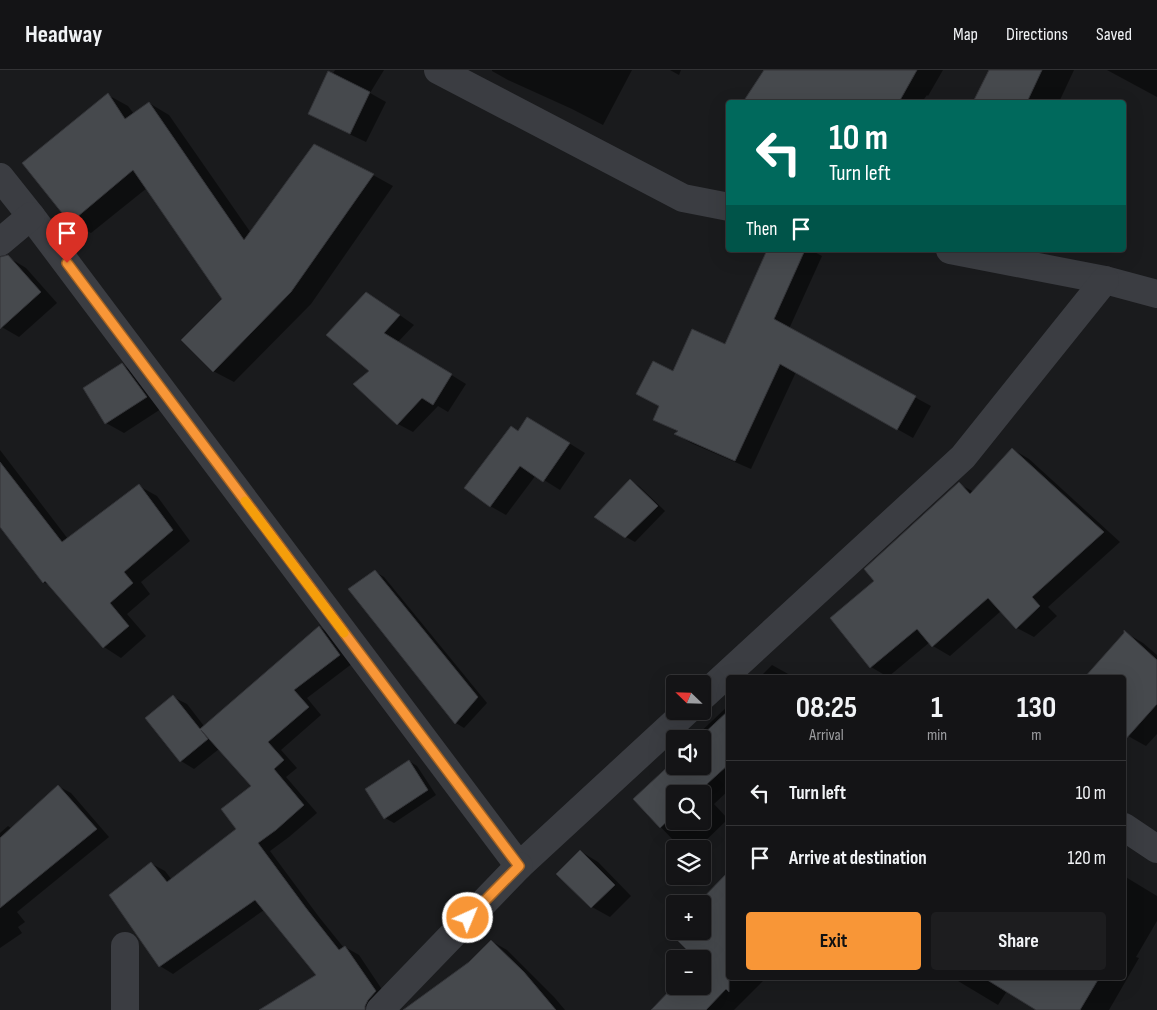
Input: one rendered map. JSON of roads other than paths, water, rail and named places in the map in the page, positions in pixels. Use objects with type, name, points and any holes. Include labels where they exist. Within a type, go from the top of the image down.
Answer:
[{"type":"street","points":[[438,70],[683,198],[726,206]]},
{"type":"street","points":[[0,177],[519,866]]},
{"type":"street","points":[[0,242],[31,216]]},
{"type":"street","points":[[960,252],[1105,280],[1157,294]]},
{"type":"street","points":[[711,689],[963,457],[1105,280]]},
{"type":"street","points":[[380,1010],[519,866],[677,720]]},
{"type":"street","points":[[1126,829],[1157,849]]},
{"type":"street","points":[[125,946],[125,1010]]}]
